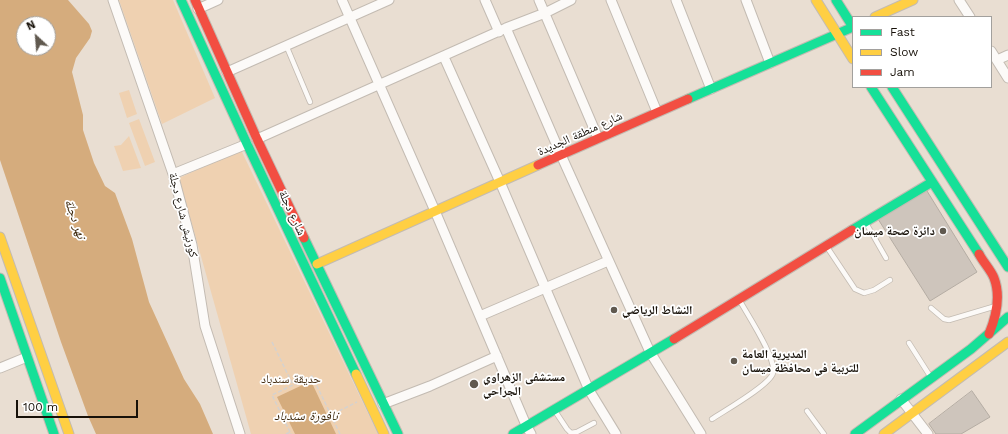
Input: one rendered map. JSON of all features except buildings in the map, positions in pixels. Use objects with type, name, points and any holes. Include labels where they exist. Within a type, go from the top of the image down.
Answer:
[{"type":"street","name":"كورنيش شارع دجلة","points":[[112,0],[173,174],[192,245],[205,326],[240,434]]},
{"type":"street","name":"شارع دجلة","points":[[181,0],[247,144],[384,434]]},
{"type":"street","points":[[196,4],[218,0]]},
{"type":"street","points":[[342,0],[531,434]]},
{"type":"street","points":[[227,72],[389,0]]},
{"type":"street","points":[[485,0],[502,30],[561,155],[650,352],[701,434]]},
{"type":"street","points":[[539,0],[598,138]]},
{"type":"street","points":[[257,139],[572,0]]},
{"type":"street","points":[[611,0],[657,112]]},
{"type":"street","points":[[676,0],[711,89]]},
{"type":"street","points":[[746,0],[770,63]]},
{"type":"street","points":[[816,0],[852,58]]},
{"type":"street","points":[[836,0],[852,25]]},
{"type":"street","points":[[877,16],[913,0]]},
{"type":"street","points":[[959,0],[969,16]]},
{"type":"street","name":"شارع دجلة","points":[[196,4],[257,139],[398,434]]},
{"type":"street","name":"شارع منطقة الجديدة","points":[[317,264],[598,138],[852,28]]},
{"type":"street","points":[[992,52],[1008,78]]},
{"type":"street","points":[[997,60],[1008,55]]},
{"type":"street","points":[[444,57],[500,182],[544,288],[589,390],[616,434]]},
{"type":"street","points":[[872,88],[994,278],[997,305],[995,320],[989,335]]},
{"type":"street","points":[[893,88],[1008,268],[994,278]]},
{"type":"street","points":[[173,174],[247,144]]},
{"type":"street","points":[[513,434],[526,425],[589,390],[932,182]]},
{"type":"street","points":[[0,240],[69,434]]},
{"type":"street","points":[[480,316],[608,261]]},
{"type":"street","points":[[0,278],[54,434]]},
{"type":"street","points":[[989,335],[1008,317]]},
{"type":"street","points":[[855,434],[989,335],[1008,324]]},
{"type":"street","points":[[884,434],[1005,345]]},
{"type":"street","points":[[383,404],[430,386],[497,356]]},
{"type":"street","points":[[0,368],[27,357]]},
{"type":"street","points":[[901,399],[928,434]]},
{"type":"lane","points":[[286,45],[310,102]]},
{"type":"lane","points":[[866,222],[886,258]]},
{"type":"lane","points":[[827,246],[856,289],[864,293],[874,290],[890,280]]},
{"type":"lane","points":[[712,419],[768,382],[774,372],[773,362],[766,347],[738,299]]},
{"type":"lane","points":[[930,308],[944,319],[949,320],[997,305]]},
{"type":"lane","points":[[909,343],[931,378]]},
{"type":"lane","points":[[554,410],[571,433],[577,432],[594,424]]},
{"type":"lane","points":[[807,412],[824,434]]},
{"type":"path","points":[[272,342],[293,385]]},
{"type":"path","points":[[286,434],[290,433],[272,395],[312,376],[340,434]]},
{"type":"path","points":[[331,414],[361,400]]},
{"type":"green space","points":[[119,0],[173,0],[215,98],[162,124]]},
{"type":"green space","points":[[129,90],[137,114],[127,118],[119,93]]},
{"type":"green space","points":[[139,119],[155,162],[145,166],[129,123]]},
{"type":"green space","points":[[129,136],[141,168],[123,171],[114,146],[121,145]]},
{"type":"green space","name":"حديقة سندباد","points":[[241,150],[378,434],[251,434],[179,178]]},
{"type":"water","name":"نهر دجلة","points":[[0,0],[68,0],[89,24],[92,31],[90,38],[76,58],[72,72],[83,115],[83,130],[94,163],[105,186],[115,193],[132,239],[149,302],[184,379],[200,404],[213,434],[96,434],[61,342],[0,160]]},
{"type":"water","name":"نافورة سندباد","points":[[311,381],[336,434],[295,434],[277,397]]},
{"type":"traffic: fast","points":[[181,0],[247,144],[356,374]]},
{"type":"traffic: fast","points":[[836,0],[852,25]]},
{"type":"traffic: fast","points":[[688,99],[852,27]]},
{"type":"traffic: fast","points":[[872,88],[979,254]]},
{"type":"traffic: fast","points":[[893,88],[1008,267]]},
{"type":"traffic: fast","points":[[852,230],[932,182]]},
{"type":"traffic: fast","points":[[304,238],[398,434]]},
{"type":"traffic: fast","points":[[0,278],[54,434]]},
{"type":"traffic: fast","points":[[855,434],[971,349],[1008,317]]},
{"type":"traffic: fast","points":[[513,434],[674,339]]},
{"type":"traffic: slow","points":[[816,0],[852,57]]},
{"type":"traffic: slow","points":[[877,16],[913,0]]},
{"type":"traffic: slow","points":[[317,264],[538,165]]},
{"type":"traffic: slow","points":[[0,237],[69,434]]},
{"type":"traffic: slow","points":[[884,434],[1008,342]]},
{"type":"traffic: slow","points":[[356,374],[384,434]]},
{"type":"traffic: jam","points":[[195,0],[257,139],[304,238]]},
{"type":"traffic: jam","points":[[538,165],[688,99]]},
{"type":"traffic: jam","points":[[674,339],[852,230]]},
{"type":"traffic: jam","points":[[979,254],[993,275],[997,292],[996,314],[989,334]]},
{"type":"place","name":"دائرة صحة ميسان","points":[[943,231]]},
{"type":"place","name":"النشاط الرياضي","points":[[614,310]]},
{"type":"place","name":"المديرية العامة للتربية في محافظة ميسان","points":[[734,361]]},
{"type":"place","name":"مستشفى الزهراوي الجراحي","points":[[474,384]]}]
